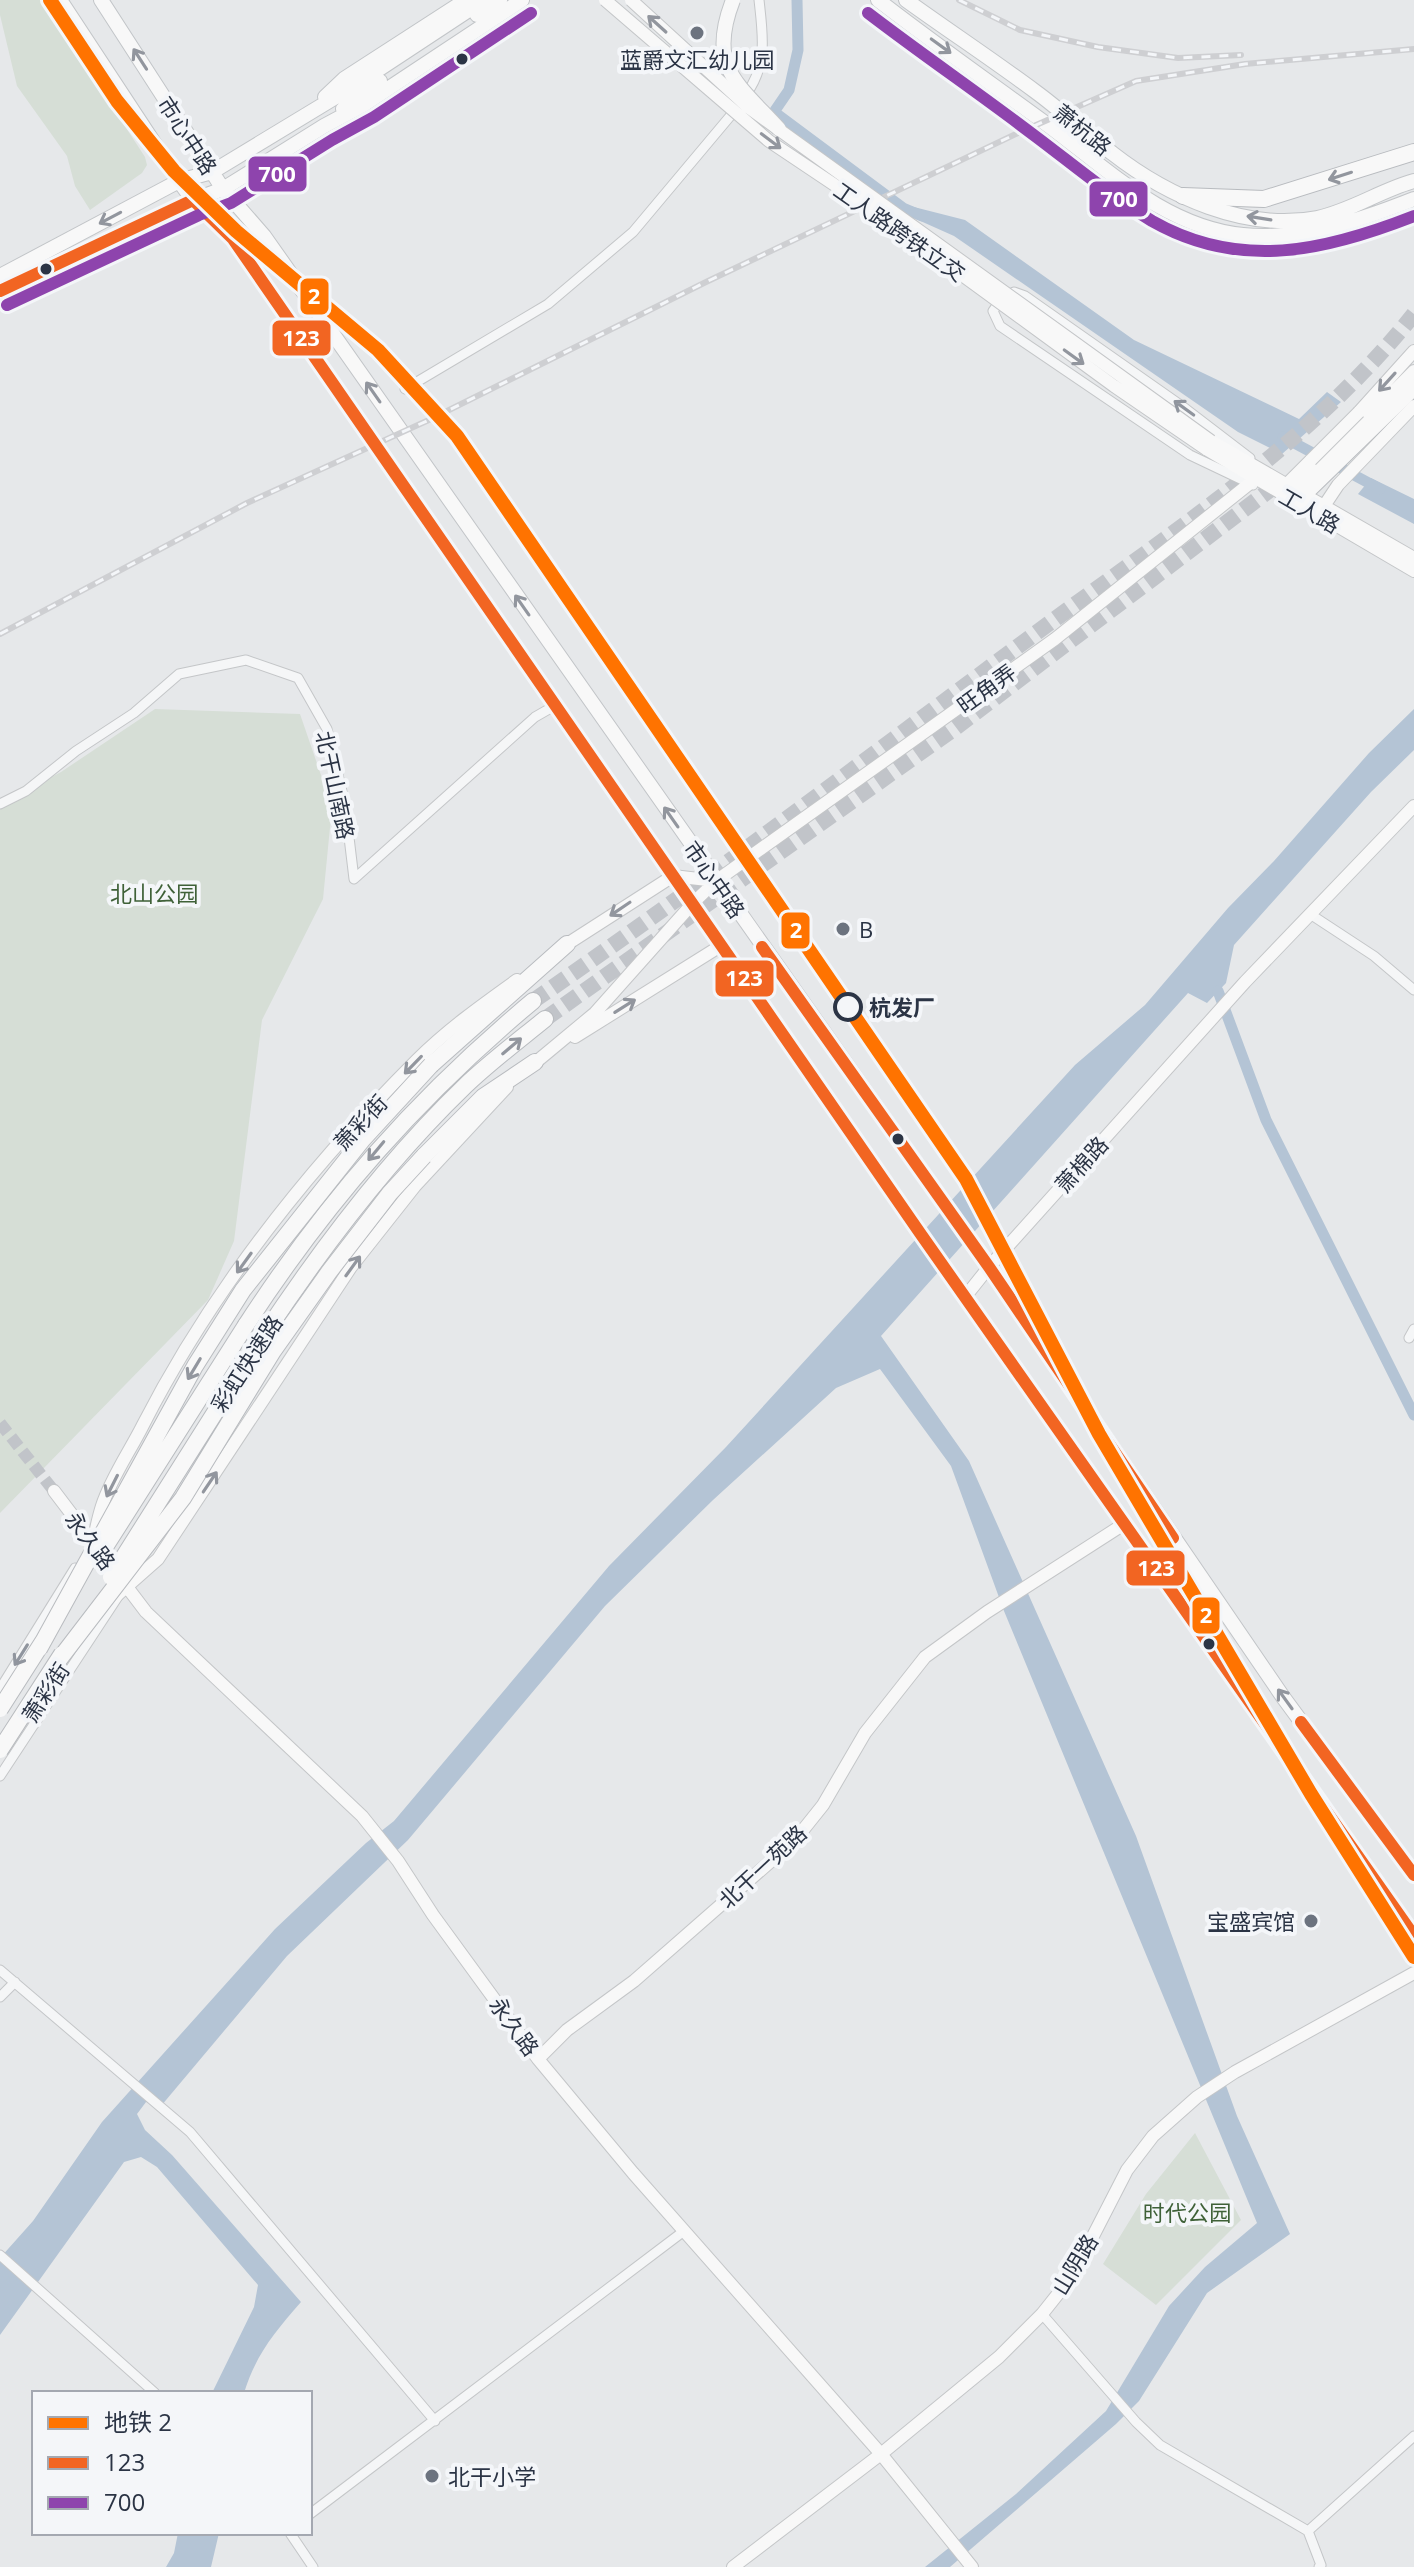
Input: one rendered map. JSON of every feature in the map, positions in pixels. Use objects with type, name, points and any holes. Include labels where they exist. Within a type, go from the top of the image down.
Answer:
[{"type":"highway","points":[[1183,196],[1264,199],[1414,152]]},
{"type":"highway","points":[[1296,489],[1322,471],[1414,387]]},
{"type":"highway","points":[[39,1649],[188,1379],[243,1290],[363,1139],[431,1065],[567,944]]},
{"type":"highway","name":"彩虹快速路","points":[[0,1712],[246,1325],[305,1239],[388,1137],[461,1062],[533,1001]]},
{"type":"highway","name":"彩虹快速路","points":[[0,1750],[262,1338],[343,1222],[403,1150],[468,1083],[545,1019]]},
{"type":"highway","points":[[58,1661],[183,1498],[273,1351],[390,1193],[483,1097],[535,1062]]},
{"type":"main road","name":"市心中路","points":[[60,0],[179,181],[193,200],[233,239],[947,1272],[1414,1936]]},
{"type":"main road","name":"市心中路","points":[[101,0],[223,189],[264,236],[989,1267],[1283,1697],[1414,1875]]},
{"type":"main road","points":[[310,111],[344,79],[466,0]]},
{"type":"main road","points":[[324,126],[353,93],[484,0]]},
{"type":"main road","points":[[0,276],[179,181],[212,172],[310,111],[353,93],[500,0]]},
{"type":"main road","points":[[0,291],[193,200],[223,189],[365,104],[522,0]]},
{"type":"main road","name":"工人路跨铁立交","points":[[605,0],[769,141],[884,218],[1114,386],[1208,445]]},
{"type":"main road","name":"工人路跨铁立交","points":[[631,0],[749,108],[1208,445]]},
{"type":"main road","points":[[733,0],[722,28],[723,53],[734,81],[779,129]]},
{"type":"main road","name":"萧杭路","points":[[878,0],[1069,140],[1099,167],[1157,205],[1202,226],[1243,235],[1286,235],[1368,217],[1414,199]]},
{"type":"main road","name":"萧杭路","points":[[906,0],[1038,93],[1115,155],[1183,196],[1232,214],[1273,220],[1316,218],[1358,205],[1414,181]]},
{"type":"main road","points":[[1373,422],[1414,351]]},
{"type":"main road","points":[[1373,422],[1414,371]]},
{"type":"main road","points":[[1373,422],[1414,406]]},
{"type":"main road","name":"工人路","points":[[1208,445],[1414,571]]},
{"type":"main road","points":[[1322,471],[1324,506]]},
{"type":"main road","name":"工人路","points":[[1268,480],[1296,489],[1414,558]]},
{"type":"main road","name":"旺角弄","points":[[716,881],[1055,639],[1249,484]]},
{"type":"main road","points":[[1310,914],[1414,806]]},
{"type":"main road","points":[[673,876],[716,881]]},
{"type":"main road","name":"萧彩街","points":[[0,1712],[88,1562],[102,1504],[165,1383],[219,1299],[319,1165],[418,1059],[467,1016],[567,944],[673,876]]},
{"type":"main road","name":"萧彩街","points":[[0,1760],[76,1644],[126,1586],[158,1559],[351,1267],[415,1186],[506,1088],[595,1013],[716,881]]},
{"type":"main road","name":"萧棉路","points":[[965,1297],[1199,1032],[1310,914]]},
{"type":"main road","name":"萧彩街","points":[[535,1062],[722,945]]},
{"type":"main road","name":"永久路","points":[[54,1491],[146,1612],[362,1816],[398,1861],[433,1915],[538,2059],[684,2231],[881,2454],[970,2564]]},
{"type":"main road","name":"北干一苑路","points":[[538,2059],[567,2030],[634,1981],[795,1840],[823,1805],[865,1733],[925,1657],[987,1612],[1124,1524]]},
{"type":"main road","name":"山阴路","points":[[733,2567],[881,2454],[999,2357],[1042,2314],[1073,2275],[1127,2170],[1153,2136],[1197,2097],[1235,2072],[1414,1973]]},
{"type":"street","points":[[405,389],[548,304],[633,232],[755,83],[764,48],[759,0]]},
{"type":"street","points":[[1014,292],[1025,296],[1186,409],[1268,480],[1249,484],[1190,455],[1000,326],[993,311],[1000,301],[1014,292]]},
{"type":"street","name":"北干山南路","points":[[0,804],[26,791],[76,751],[134,713],[179,674],[246,660],[298,678],[327,729],[345,804],[354,879],[535,717],[556,705]]},
{"type":"street","points":[[1310,914],[1374,956],[1414,990]]},
{"type":"street","points":[[0,1689],[93,1542]]},
{"type":"street","points":[[0,1776],[126,1586]]},
{"type":"street","points":[[0,1970],[190,2132],[435,2421]]},
{"type":"street","points":[[0,1997],[15,1982]]},
{"type":"street","points":[[312,2513],[684,2231]]},
{"type":"street","points":[[0,2255],[153,2391]]},
{"type":"street","points":[[1042,2314],[1136,2422],[1160,2445],[1308,2531],[1321,2565],[1319,2567]]},
{"type":"street","points":[[1308,2531],[1414,2436]]},
{"type":"street","points":[[291,2535],[313,2567]]},
{"type":"green space","points":[[0,0],[43,0],[145,157],[147,165],[142,173],[90,210],[75,186],[67,156],[17,86],[0,15]]},
{"type":"green space","name":"北山公园","points":[[155,709],[300,714],[332,807],[323,899],[262,1020],[234,1241],[208,1300],[0,1513],[0,804],[61,772]]},
{"type":"green space","name":"时代公园","points":[[1195,2133],[1241,2220],[1156,2305],[1103,2264],[1146,2194]]},
{"type":"water","points":[[910,206],[965,220],[1134,340],[1299,419],[1327,392],[1341,402],[1282,454],[1238,432],[954,236],[907,215]]},
{"type":"water","points":[[1371,478],[1414,499],[1414,524],[1358,494]]},
{"type":"water","points":[[1414,709],[1414,750],[1371,792],[1234,945],[1226,983],[1207,1003],[1188,993],[881,1336],[969,1461],[1136,1836],[1237,2116],[1290,2234],[1207,2293],[1139,2401],[1116,2424],[950,2567],[925,2567],[1016,2494],[1106,2411],[1169,2306],[1205,2267],[1257,2223],[1004,1611],[951,1466],[880,1369],[836,1388],[713,1500],[605,1606],[408,1840],[287,1956],[161,2106],[146,2102],[137,2114],[145,2130],[172,2155],[301,2302],[267,2344],[245,2391],[213,2391],[254,2307],[258,2285],[157,2167],[141,2157],[124,2162],[0,2335],[0,2258],[33,2221],[102,2122],[275,1929],[366,1843],[394,1821],[609,1566],[726,1447],[1075,1065],[1145,1005],[1228,908],[1274,861],[1369,753]]},
{"type":"water","points":[[178,2535],[219,2535],[211,2567],[166,2567],[174,2553]]},
{"type":"waterway","points":[[797,0],[798,50],[789,90],[774,112],[903,208],[922,216]]},
{"type":"waterway","points":[[1283,437],[1380,489]]},
{"type":"waterway","points":[[1218,991],[1266,1120],[1414,1415]]},
{"type":"tunnel","points":[[533,1001],[723,865],[1236,486],[1330,404],[1374,361],[1414,314]]},
{"type":"tunnel","points":[[545,1019],[955,728],[1283,480]]},
{"type":"tunnel","points":[[0,1423],[54,1491]]},
{"type":"railway","points":[[959,0],[1020,30],[1098,47],[1178,58],[1241,55]]},
{"type":"railway","points":[[0,634],[247,503],[431,419],[706,282],[1018,133],[1136,81],[1245,64],[1414,49]]},
{"type":"metro line","name":"2","points":[[50,0],[117,101],[174,171],[236,231],[378,350],[457,436],[966,1179],[1099,1434],[1311,1794],[1414,1957]]},
{"type":"transit line","name":"700","points":[[7,305],[231,203],[374,117],[531,13]]},
{"type":"transit line","name":"700","points":[[868,13],[1094,182],[1152,221],[1185,237],[1250,251],[1283,250],[1348,239],[1414,216]]},
{"type":"transit line","name":"123","points":[[0,291],[193,200],[233,239],[920,1233],[1414,1936]]},
{"type":"transit line","name":"123","points":[[762,947],[989,1267],[1173,1538]]},
{"type":"transit line","name":"123","points":[[1301,1722],[1414,1875]]},
{"type":"place","name":"蓝爵文汇幼儿园","points":[[697,33]]},
{"type":"place","name":"B","points":[[843,929]]},
{"type":"place","name":"杭发厂","points":[[848,1007]]},
{"type":"place","name":"宝盛宾馆","points":[[1311,1921]]},
{"type":"place","name":"北干小学","points":[[432,2476]]}]
